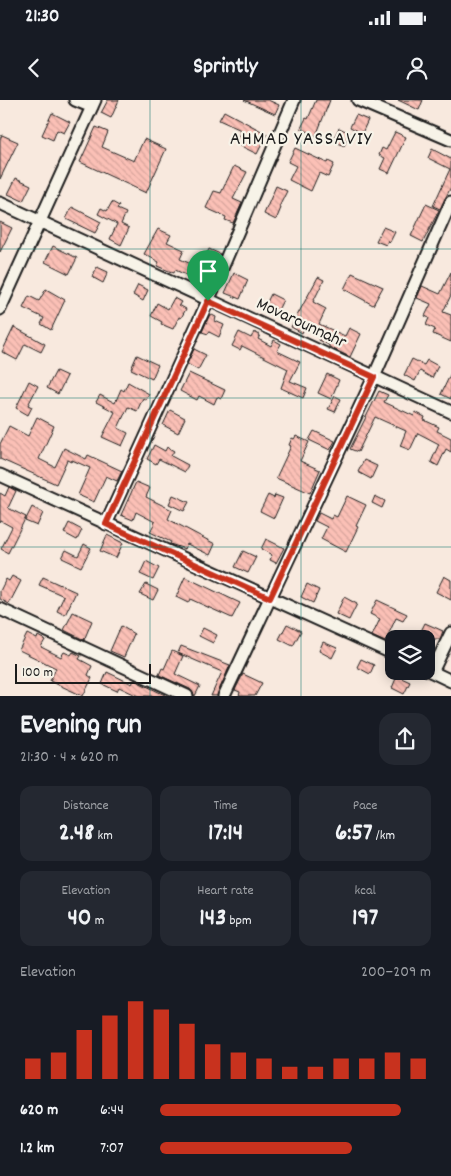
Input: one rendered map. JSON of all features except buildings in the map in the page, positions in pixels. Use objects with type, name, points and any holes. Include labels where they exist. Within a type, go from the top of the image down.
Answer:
[{"type":"street","points":[[0,309],[93,104],[75,100]]},
{"type":"street","points":[[106,524],[208,301],[294,100]]},
{"type":"street","points":[[358,100],[451,140]]},
{"type":"street","points":[[224,696],[374,377],[451,202]]},
{"type":"street","name":"Movarounnahr","points":[[0,203],[451,412]]},
{"type":"street","points":[[0,475],[385,650]]},
{"type":"street","points":[[0,609],[187,696]]},
{"type":"street","points":[[435,660],[451,633]]},
{"type":"street","points":[[435,673],[451,681]]},
{"type":"district","name":"AHMAD YASSAVIY","points":[[301,140]]},
{"type":"route","points":[[208,301],[374,377],[270,598],[106,524],[208,301]]}]
